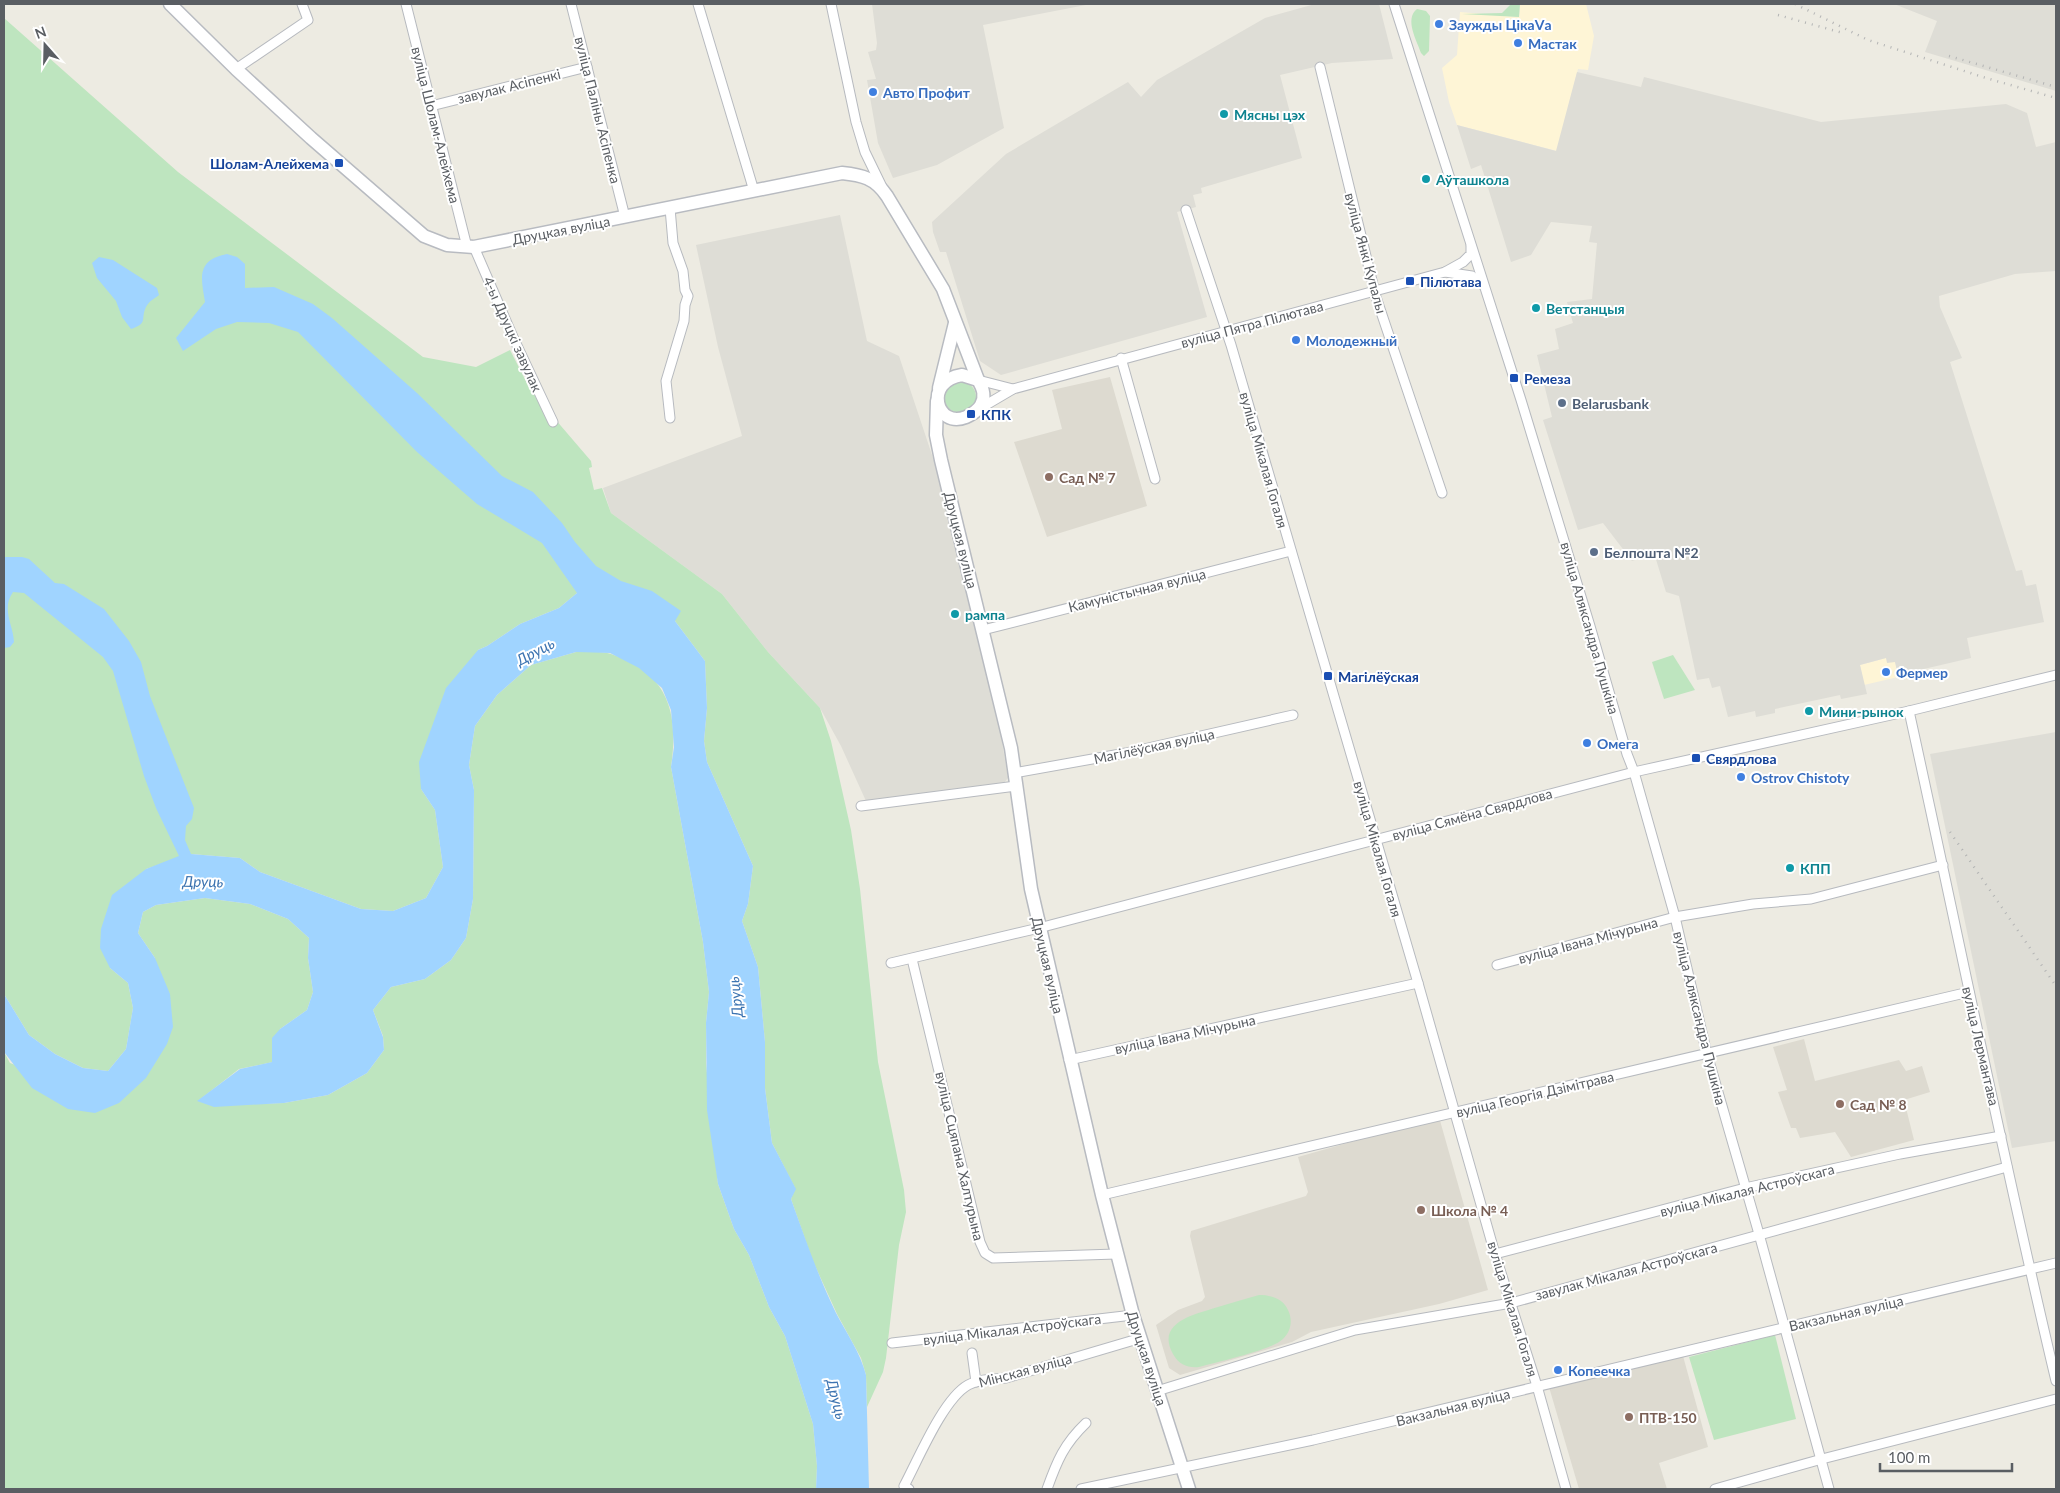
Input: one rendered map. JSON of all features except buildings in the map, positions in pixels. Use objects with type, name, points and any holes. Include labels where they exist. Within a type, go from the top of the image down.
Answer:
[{"type":"main road","name":"Друцкая вуліца","points":[[170,4],[236,69],[339,163],[424,236],[446,245],[471,247],[842,173],[860,175],[875,182],[880,185],[943,288],[984,393],[983,402],[978,409]]},
{"type":"main road","name":"Друцкая вуліца","points":[[955,322],[937,396],[936,435],[1010,748],[1025,855],[1039,928],[1069,1060],[1116,1254],[1133,1315],[1189,1489]]},
{"type":"main road","points":[[963,418],[948,417],[942,412],[937,396],[947,380],[954,376],[970,376],[978,380]]},
{"type":"main road","points":[[936,435],[978,409]]},
{"type":"street","points":[[236,69],[308,20],[302,4]]},
{"type":"street","name":"вуліца Шолам-Алейхема","points":[[406,4],[471,247]]},
{"type":"street","name":"вуліца Паліны Асіпенка","points":[[571,4],[625,217]]},
{"type":"street","points":[[698,4],[754,190]]},
{"type":"street","points":[[832,4],[860,136],[869,161],[887,196]]},
{"type":"street","name":"вуліца Аляксандра Пушкіна","points":[[1394,4],[1524,409],[1634,772],[1675,917],[1708,1054],[1829,1489]]},
{"type":"street","name":"завулак Асіпенкі","points":[[432,106],[587,67]]},
{"type":"street","name":"вуліца Янкі Купалы","points":[[1320,67],[1376,291],[1442,492]]},
{"type":"street","points":[[670,208],[673,243],[683,271],[685,290],[688,296],[685,305],[684,321],[666,381],[670,418]]},
{"type":"street","name":"вуліца Мікалая Гогаля","points":[[1186,210],[1227,331],[1418,983],[1495,1254],[1537,1386],[1566,1489]]},
{"type":"street","name":"вуліца Пятра Пілютава","points":[[978,409],[1013,389],[1121,358],[1445,272],[1464,262],[1471,254],[1470,238]]},
{"type":"street","name":"4-ы Друцкі завулак","points":[[471,247],[553,422]]},
{"type":"street","points":[[1445,272],[1472,276],[1483,285]]},
{"type":"street","points":[[1121,358],[1155,480]]},
{"type":"street","points":[[978,380],[1013,389]]},
{"type":"street","name":"Камуністычная вуліца","points":[[983,630],[1291,551]]},
{"type":"street","name":"вуліца Сямёна Свярдлова","points":[[891,963],[1039,928],[1634,772],[1909,711],[2056,675]]},
{"type":"street","name":"вуліца Лермантава","points":[[1909,711],[1943,865],[1968,992],[2056,1381]]},
{"type":"street","name":"Магілёўская вуліца","points":[[1014,773],[1126,753],[1293,716]]},
{"type":"street","points":[[861,806],[1016,786]]},
{"type":"street","name":"вуліца Івана Мічурына","points":[[1497,965],[1675,917],[1753,904],[1810,899],[1943,865]]},
{"type":"street","name":"вуліца Сцяпана Халтурына","points":[[912,958],[980,1242],[985,1253],[993,1258],[1116,1254]]},
{"type":"street","name":"вуліца Івана Мічурына","points":[[1069,1060],[1418,983]]},
{"type":"street","name":"вуліца Георгія Дзімітрава","points":[[1102,1195],[1968,992]]},
{"type":"street","name":"вуліца Мікалая Астроўскага","points":[[1495,1254],[1745,1188],[1900,1154],[2001,1136]]},
{"type":"street","name":"завулак Мікалая Астроўскага","points":[[1158,1391],[1355,1330],[1511,1302],[2007,1167]]},
{"type":"street","name":"Вакзальная вуліца","points":[[1081,1489],[1313,1440],[2056,1263]]},
{"type":"street","name":"вуліца Мікалая Астроўскага","points":[[892,1343],[1133,1315]]},
{"type":"street","name":"Мінская вуліца","points":[[905,1488],[949,1403],[958,1392],[969,1385],[976,1382],[1006,1378],[1141,1338]]},
{"type":"street","points":[[972,1353],[976,1382]]},
{"type":"street","points":[[1715,1489],[1822,1459],[2056,1399]]},
{"type":"street","points":[[1047,1489],[1070,1438],[1086,1423]]},
{"type":"shaded area","points":[[872,4],[1091,4],[983,25],[1004,128],[937,165],[893,178],[878,143],[867,80],[876,79],[868,52],[876,50],[877,43]]},
{"type":"shaded area","points":[[1315,4],[1379,4],[1393,59],[1332,63],[1280,75],[1302,158],[1201,188],[1202,193],[1193,195],[1196,207],[1177,212],[1207,317],[1001,375],[980,361],[946,252],[940,252],[933,232],[932,222],[1006,154],[1128,82],[1141,97],[1157,80],[1265,18]]},
{"type":"shaded area","points":[[1520,4],[1586,4],[1594,36],[1588,70],[1578,69],[1557,151],[1457,125],[1449,102],[1442,68],[1457,55],[1460,12],[1519,17]]},
{"type":"shaded area","points":[[1894,4],[2056,4],[2056,91],[1925,52],[1937,21]]},
{"type":"shaded area","points":[[1577,72],[1641,87],[1644,77],[1821,122],[2006,104],[2027,113],[2036,147],[2056,142],[2056,271],[2015,274],[1939,296],[1940,307],[1962,358],[1950,362],[2016,571],[2022,570],[2026,586],[2036,584],[2044,622],[1967,638],[1971,658],[1898,675],[1895,662],[1887,663],[1886,658],[1860,665],[1867,694],[1841,699],[1840,695],[1775,709],[1775,713],[1756,717],[1755,711],[1728,717],[1720,686],[1712,688],[1709,678],[1697,680],[1679,596],[1666,592],[1654,553],[1632,561],[1603,523],[1578,530],[1543,420],[1552,417],[1537,355],[1559,349],[1555,329],[1573,323],[1567,302],[1592,299],[1597,243],[1589,242],[1592,226],[1551,222],[1531,255],[1511,262],[1481,165],[1471,169],[1457,125],[1556,151]]},
{"type":"shaded area","points":[[840,215],[867,341],[899,356],[941,482],[1000,730],[1008,778],[1003,784],[866,801],[841,746],[820,708],[768,652],[722,594],[611,513],[603,488],[742,436],[718,347],[696,245]]},
{"type":"shaded area","points":[[1110,377],[1147,506],[1047,537],[1014,442],[1062,429],[1052,390]]},
{"type":"shaded area","points":[[1886,658],[1895,661],[1898,677],[1864,685],[1860,665]]},
{"type":"shaded area","points":[[2056,732],[2056,1141],[2012,1148],[1930,754]]},
{"type":"shaded area","points":[[1804,1039],[1815,1081],[1899,1060],[1906,1071],[1922,1066],[1930,1092],[1904,1100],[1914,1140],[1851,1157],[1835,1132],[1800,1138],[1796,1128],[1791,1128],[1778,1092],[1787,1090],[1773,1047]]},
{"type":"shaded area","points":[[1439,1117],[1488,1290],[1439,1304],[1311,1332],[1292,1342],[1180,1375],[1169,1368],[1156,1325],[1178,1310],[1202,1301],[1205,1297],[1190,1236],[1191,1231],[1306,1196],[1308,1192],[1298,1157]]},
{"type":"shaded area","name":"ПТВ-150","points":[[1683,1356],[1708,1447],[1659,1463],[1667,1489],[1579,1489],[1549,1387]]},
{"type":"green space","points":[[1511,4],[1520,4],[1519,17],[1462,14],[1502,13]]},
{"type":"green space","points":[[1417,9],[1426,11],[1430,16],[1429,51],[1424,56],[1421,53],[1411,24],[1413,13]]},
{"type":"green space","points":[[4,18],[178,172],[423,357],[476,367],[510,350],[531,391],[591,461],[592,467],[589,468],[594,490],[602,488],[611,513],[722,594],[768,652],[820,708],[831,741],[851,830],[860,889],[878,1062],[904,1190],[906,1212],[899,1245],[886,1358],[883,1372],[867,1407],[866,1375],[861,1358],[837,1314],[812,1259],[791,1199],[795,1188],[772,1143],[765,1088],[765,1042],[758,967],[742,921],[748,904],[753,866],[707,762],[704,741],[707,708],[705,661],[675,621],[577,593],[559,608],[520,624],[478,650],[421,789],[435,810],[443,867],[426,898],[393,911],[361,909],[260,872],[240,858],[191,854],[146,869],[110,968],[128,983],[133,1008],[126,1049],[108,1071],[83,1068],[55,1054],[29,1035],[4,994]]},
{"type":"green space","points":[[960,381],[971,386],[976,397],[971,408],[960,413],[949,408],[944,397],[949,386]]},
{"type":"green space","points":[[576,652],[611,654],[630,662],[646,672],[657,684],[671,712],[673,747],[671,767],[703,942],[709,992],[706,1023],[706,1063],[718,1184],[734,1229],[749,1255],[769,1307],[785,1336],[813,1424],[817,1466],[816,1489],[4,1489],[4,1052],[10,1063],[119,1103],[155,958],[138,933],[143,912],[156,905],[205,898],[250,904],[288,919],[309,938],[308,958],[313,992],[307,1010],[280,1029],[273,1062],[239,1069],[198,1101],[253,1104],[284,1103],[328,1095],[367,1073],[384,1050],[383,1036],[373,1010],[391,987],[425,979],[451,960],[466,938],[473,899],[474,790],[469,765],[475,726],[497,695],[531,665]]},
{"type":"green space","points":[[1673,655],[1695,690],[1664,699],[1652,662]]},
{"type":"green space","points":[[1259,1295],[1276,1298],[1286,1306],[1291,1321],[1288,1332],[1283,1339],[1256,1351],[1199,1367],[1184,1365],[1175,1358],[1169,1343],[1169,1334],[1180,1321],[1199,1313]]},
{"type":"green space","points":[[1775,1335],[1796,1419],[1714,1440],[1689,1357]]},
{"type":"water","name":"Друць","points":[[227,254],[237,257],[245,264],[245,288],[274,287],[313,304],[332,318],[417,393],[502,476],[533,492],[562,523],[575,542],[596,566],[621,581],[652,591],[681,611],[675,621],[705,661],[707,708],[704,741],[707,762],[753,866],[748,904],[742,921],[758,967],[765,1042],[765,1088],[772,1143],[796,1189],[791,1199],[829,1299],[857,1351],[866,1375],[869,1489],[816,1489],[817,1466],[813,1424],[785,1336],[769,1307],[749,1255],[734,1229],[718,1184],[707,1110],[706,1023],[709,992],[703,942],[671,767],[674,747],[671,710],[662,688],[639,668],[610,653],[576,652],[531,665],[497,695],[475,726],[469,765],[474,790],[473,899],[466,938],[451,960],[425,979],[391,987],[373,1010],[383,1037],[384,1050],[367,1073],[328,1095],[284,1103],[214,1107],[197,1101],[240,1069],[272,1062],[272,1038],[280,1029],[307,1010],[313,992],[308,958],[309,938],[288,919],[250,904],[205,898],[156,905],[143,912],[138,933],[155,958],[170,994],[173,1027],[167,1044],[146,1078],[119,1103],[95,1113],[68,1109],[32,1088],[4,1052],[4,994],[29,1035],[55,1054],[83,1068],[108,1071],[126,1049],[133,1008],[128,983],[110,968],[100,948],[101,929],[112,895],[146,869],[179,856],[156,808],[144,776],[113,671],[103,657],[24,593],[13,592],[8,604],[8,611],[14,642],[10,647],[4,648],[4,557],[29,559],[55,583],[64,584],[104,609],[129,641],[141,662],[150,696],[194,808],[192,819],[186,826],[185,840],[191,854],[240,858],[260,872],[361,909],[393,911],[426,898],[443,867],[435,810],[421,789],[419,762],[446,688],[478,650],[520,624],[559,608],[577,593],[542,543],[477,504],[417,452],[298,332],[269,323],[237,322],[216,329],[183,351],[176,338],[205,302],[202,278],[205,265],[217,257]]},
{"type":"water","points":[[99,257],[113,260],[157,288],[159,295],[147,305],[142,323],[137,327],[131,329],[122,317],[116,301],[97,278],[92,263]]},
{"type":"railway","points":[[1795,4],[1868,40],[1986,78],[2056,98]]},
{"type":"railway","points":[[1778,15],[1843,33]]},
{"type":"railway","points":[[1949,56],[2056,87]]},
{"type":"railway","points":[[1950,832],[2056,986]]},
{"type":"place","name":"Заужды ЦікаVа","points":[[1439,24]]},
{"type":"place","name":"Мастак","points":[[1518,43]]},
{"type":"place","name":"Авто Профит","points":[[873,92]]},
{"type":"place","name":"Мясны цэх","points":[[1224,114]]},
{"type":"place","name":"Шолам-Алейхема","points":[[339,163]]},
{"type":"place","name":"Аўташкола","points":[[1426,179]]},
{"type":"place","name":"Пілютава","points":[[1410,281]]},
{"type":"place","name":"Ветстанцыя","points":[[1536,308]]},
{"type":"place","name":"Молодежный","points":[[1296,340]]},
{"type":"place","name":"Ремеза","points":[[1514,378]]},
{"type":"place","name":"Belarusbank","points":[[1562,403]]},
{"type":"place","name":"КПК","points":[[971,414]]},
{"type":"place","name":"Сад № 7","points":[[1049,477]]},
{"type":"place","name":"Белпошта №2","points":[[1594,552]]},
{"type":"place","name":"рампа","points":[[955,614]]},
{"type":"place","name":"Фермер","points":[[1886,672]]},
{"type":"place","name":"Магілёўская","points":[[1328,676]]},
{"type":"place","name":"Мини-рынок","points":[[1809,711]]},
{"type":"place","name":"Омега","points":[[1587,743]]},
{"type":"place","name":"Свярдлова","points":[[1696,758]]},
{"type":"place","name":"Ostrov Chistoty","points":[[1741,777]]},
{"type":"place","name":"КПП","points":[[1790,868]]},
{"type":"place","name":"Сад № 8","points":[[1840,1104]]},
{"type":"place","name":"Школа № 4","points":[[1421,1210]]},
{"type":"place","name":"Копеечка","points":[[1558,1370]]},
{"type":"place","name":"ПТВ-150","points":[[1629,1417]]}]
